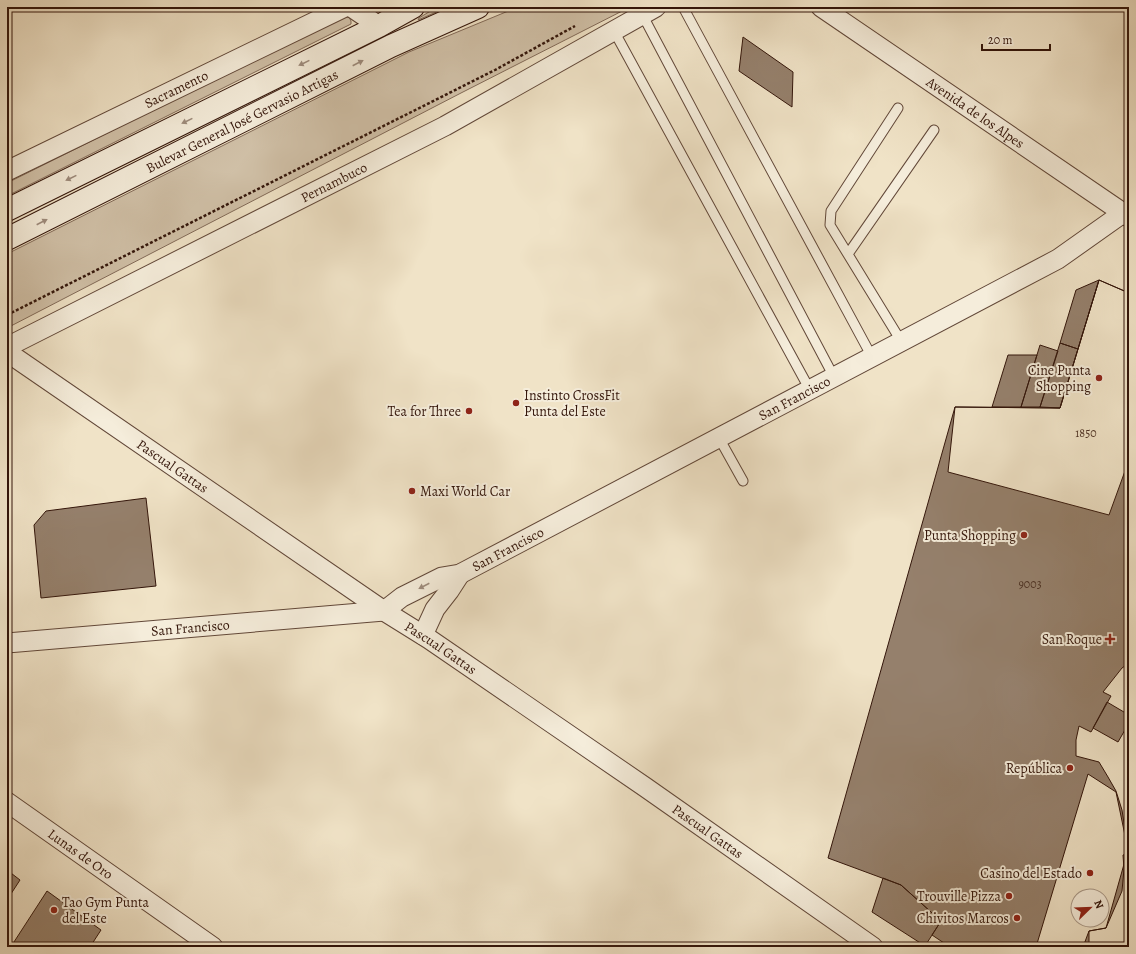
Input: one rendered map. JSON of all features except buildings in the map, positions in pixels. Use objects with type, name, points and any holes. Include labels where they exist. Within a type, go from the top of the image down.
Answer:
[{"type":"main road","name":"Bulevar General José Gervasio Artigas","points":[[7,210],[379,26],[413,7]]},
{"type":"main road","name":"Bulevar General José Gervasio Artigas","points":[[7,239],[390,46],[478,7]]},
{"type":"street","name":"Sacramento","points":[[7,171],[345,7]]},
{"type":"street","points":[[351,7],[379,26]]},
{"type":"street","name":"Avenida de los Alpes","points":[[821,7],[1126,215]]},
{"type":"street","name":"Pernambuco","points":[[7,347],[445,126],[649,11]]},
{"type":"street","name":"San Francisco","points":[[7,642],[384,611],[402,597],[442,577],[460,574],[1058,259],[1126,215]]},
{"type":"street","name":"Pascual Gattas","points":[[7,352],[384,611],[422,635],[645,787],[873,947]]},
{"type":"street","name":"San Francisco","points":[[422,635],[435,609],[460,574]]},
{"type":"street","name":"Lunas de Oro","points":[[7,802],[213,947]]},
{"type":"lane","points":[[683,7],[872,357]]},
{"type":"lane","points":[[649,11],[834,377]]},
{"type":"lane","points":[[614,31],[810,390]]},
{"type":"lane","points":[[898,108],[831,211],[830,225],[902,342]]},
{"type":"lane","points":[[848,254],[934,130]]},
{"type":"lane","points":[[719,438],[743,481]]},
{"type":"path","points":[[7,315],[495,70],[576,25]]},
{"type":"shaded area","points":[[437,7],[448,7],[418,20],[419,18]]},
{"type":"shaded area","points":[[518,7],[630,7],[7,328],[7,254],[409,52]]},
{"type":"shaded area","points":[[340,17],[349,17],[351,24],[7,196],[7,183]]},
{"type":"place","name":"Cine Punta Shopping","points":[[1099,378]]},
{"type":"place","name":"Instinto CrossFit Punta del Este","points":[[516,403]]},
{"type":"place","name":"Tea for Three","points":[[469,411]]},
{"type":"place","name":"Maxi World Car","points":[[412,491]]},
{"type":"place","name":"Punta Shopping","points":[[1024,535]]},
{"type":"place","name":"San Roque","points":[[1110,639]]},
{"type":"place","name":"República","points":[[1070,768]]},
{"type":"place","name":"Casino del Estado","points":[[1090,873]]},
{"type":"place","name":"Trouville Pizza","points":[[1009,896]]},
{"type":"place","name":"Tao Gym Punta del Este","points":[[54,910]]},
{"type":"place","name":"Chivitos Marcos","points":[[1017,918]]}]
